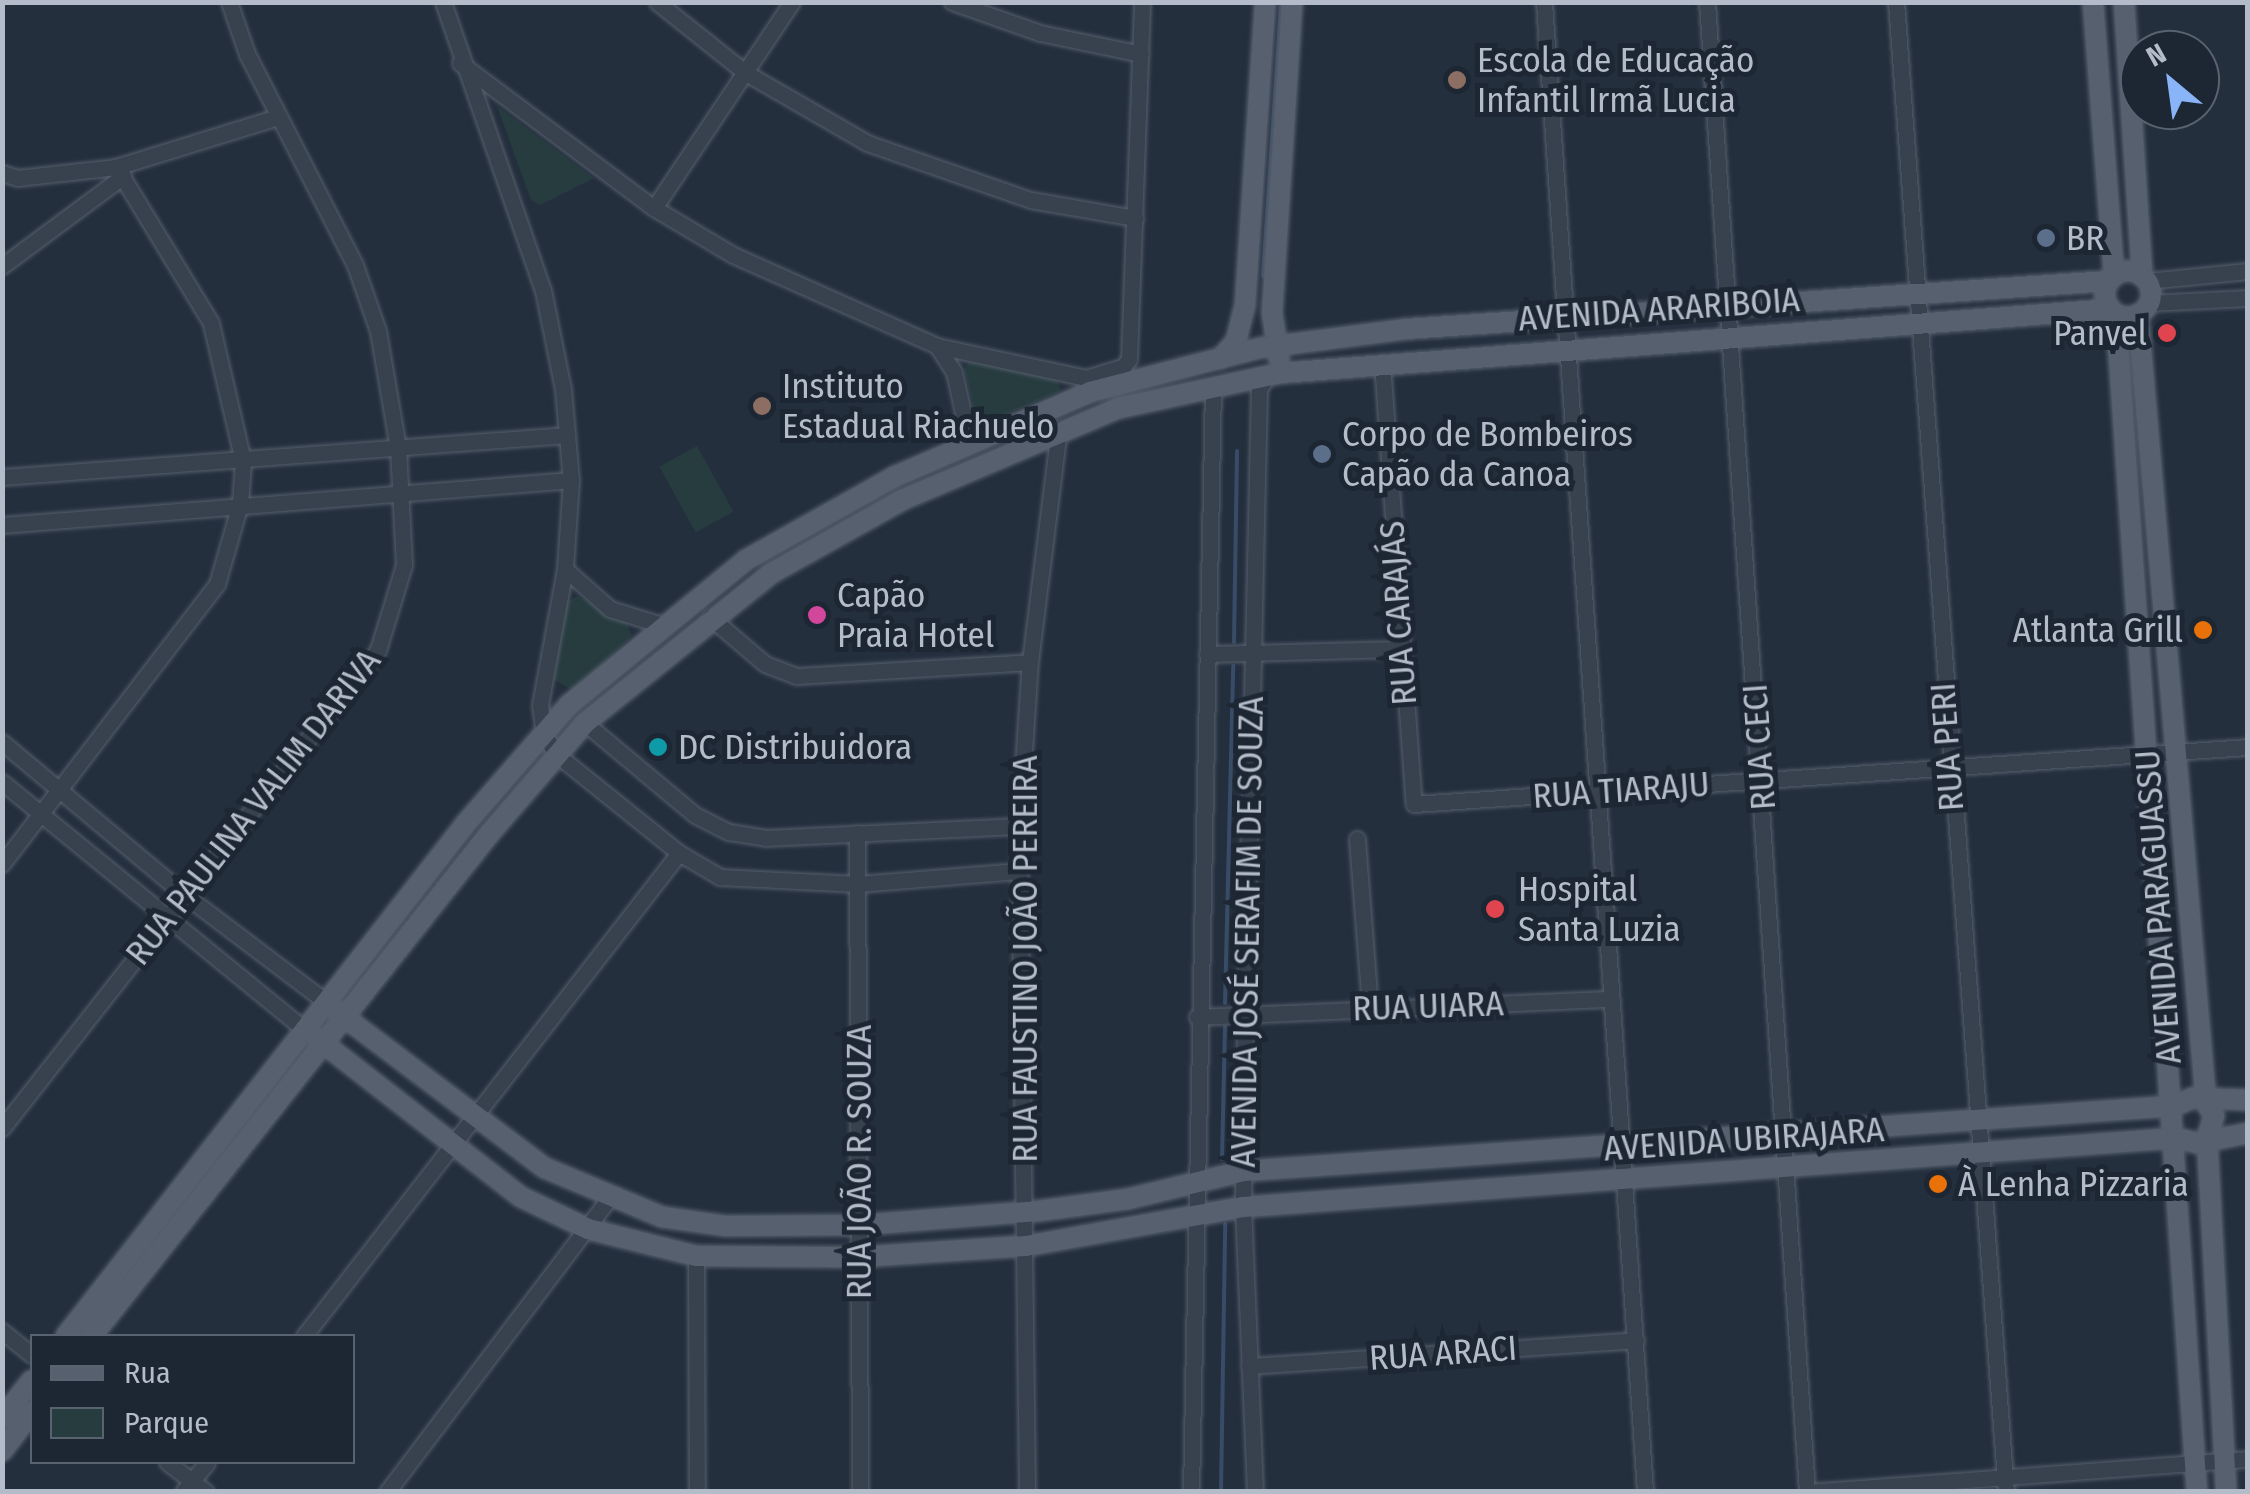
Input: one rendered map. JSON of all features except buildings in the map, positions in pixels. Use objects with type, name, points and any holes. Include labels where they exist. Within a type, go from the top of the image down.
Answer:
[{"type":"main road","points":[[1213,386],[1209,374],[1236,341],[1245,306],[1266,2]]},
{"type":"main road","points":[[1267,376],[1278,363],[1272,313],[1292,2]]},
{"type":"main road","points":[[2093,2],[2112,278]]},
{"type":"main road","points":[[2124,2],[2145,279]]},
{"type":"main road","name":"AVENIDA ARARIBOIA","points":[[334,1009],[544,734],[662,625],[788,535],[894,476],[970,444],[1088,385],[1276,346],[1406,329],[2112,278],[2145,279]]},
{"type":"main road","name":"AVENIDA PARAGUASSU","points":[[2112,278],[2105,295],[2114,311],[2174,1106],[2169,1126],[2176,1138],[2198,1492]]},
{"type":"main road","name":"AVENIDA PARAGUASSU","points":[[2145,279],[2144,309],[2206,1103],[2214,1123],[2208,1137],[2226,1492]]},
{"type":"main road","points":[[1802,300],[1804,332]]},
{"type":"main road","name":"AVENIDA ARARIBOIA","points":[[334,1009],[585,723],[710,617],[797,557],[902,500],[1059,429],[1148,399],[1267,376],[1382,362],[2144,309]]},
{"type":"main road","points":[[1611,314],[1614,345]]},
{"type":"main road","points":[[1458,326],[1459,356]]},
{"type":"main road","points":[[1406,329],[1408,360]]},
{"type":"main road","points":[[68,1334],[304,1029],[334,1009]]},
{"type":"main road","points":[[94,1334],[324,1042],[334,1009]]},
{"type":"main road","name":"AVENIDA UBIRAJARA","points":[[334,1009],[474,1118],[546,1168],[608,1200],[662,1218],[726,1226],[861,1225],[1026,1212],[1128,1199],[1244,1172],[2174,1106],[2186,1098],[2206,1103],[2248,1100]]},
{"type":"main road","name":"AVENIDA UBIRAJARA","points":[[304,1029],[522,1198],[588,1229],[696,1256],[859,1257],[1026,1246],[1242,1207],[2176,1138],[2198,1143],[2208,1137],[2248,1134]]},
{"type":"main road","points":[[2,1418],[30,1383]]},
{"type":"main road","points":[[2,1451],[30,1415]]},
{"type":"street","name":"RUA PAULINA VALIM DARIVA","points":[[2,1128],[378,650],[404,565],[398,448],[378,331],[355,265],[278,117],[229,2]]},
{"type":"street","points":[[443,2],[460,64],[543,290],[567,435],[572,480],[565,570],[540,704],[544,734],[556,754],[679,853],[720,877],[858,884],[1018,871]]},
{"type":"street","points":[[657,2],[746,73],[867,143],[941,173],[1030,200],[1135,218]]},
{"type":"street","points":[[654,208],[792,2]]},
{"type":"street","points":[[952,2],[1040,33],[1140,54]]},
{"type":"street","points":[[460,64],[654,208],[795,288],[937,346],[1088,385],[1123,367],[1129,359],[1142,2]]},
{"type":"street","points":[[1544,2],[1646,1492]]},
{"type":"street","name":"RUA CECI","points":[[1707,2],[1808,1492]]},
{"type":"street","name":"RUA PERI","points":[[1896,2],[1948,768],[2006,1492]]},
{"type":"street","points":[[2,174],[17,178],[120,171],[278,117]]},
{"type":"street","points":[[2,266],[120,171]]},
{"type":"street","points":[[2,864],[62,792],[217,584],[240,504],[244,462],[211,322],[120,171]]},
{"type":"street","points":[[2145,279],[2248,271]]},
{"type":"street","points":[[2144,309],[2248,298]]},
{"type":"street","points":[[937,346],[954,372],[970,444]]},
{"type":"street","name":"RUA CARAJÁS","points":[[1382,362],[1398,649],[1414,804]]},
{"type":"street","name":"AVENIDA JOSÉ SERAFIM DE SOUZA","points":[[1255,1492],[1242,1207],[1258,389],[1267,376]]},
{"type":"street","name":"AVENIDA JOSÉ SERAFIM DE SOUZA","points":[[1192,1492],[1192,1215],[1213,386]]},
{"type":"street","name":"RUA FAUSTINO JOÃO PEREIRA","points":[[1027,1492],[1019,826],[1030,662],[1059,429]]},
{"type":"street","points":[[2,477],[567,435]]},
{"type":"street","points":[[2,525],[572,480]]},
{"type":"street","points":[[565,570],[610,608],[662,625]]},
{"type":"street","points":[[710,617],[733,642],[796,676],[1030,662]]},
{"type":"street","points":[[1207,654],[1398,649]]},
{"type":"street","points":[[585,723],[695,815],[729,832],[765,838],[1019,826]]},
{"type":"street","points":[[2,742],[186,896],[334,1009]]},
{"type":"street","name":"RUA TIARAJU","points":[[1414,804],[2248,746]]},
{"type":"street","points":[[2,782],[40,817],[304,1029]]},
{"type":"street","name":"RUA JOÃO R. SOUZA","points":[[857,834],[860,1492]]},
{"type":"street","points":[[1357,839],[1370,1008]]},
{"type":"street","points":[[306,1334],[679,853]]},
{"type":"street","name":"RUA UIARA","points":[[1197,1016],[1610,999]]},
{"type":"street","points":[[387,1492],[608,1200]]},
{"type":"street","points":[[696,1256],[697,1492]]},
{"type":"street","points":[[2,1330],[30,1353]]},
{"type":"street","name":"RUA ARACI","points":[[1249,1366],[1636,1340]]},
{"type":"street","points":[[1808,1492],[2005,1474],[2248,1459]]},
{"type":"street","points":[[169,1464],[188,1486],[206,1492]]},
{"type":"street","points":[[188,1486],[205,1464]]},
{"type":"green space","points":[[497,106],[594,178],[540,205],[531,200]]},
{"type":"green space","points":[[970,361],[1056,378],[1061,391],[978,426],[964,368]]},
{"type":"green space","points":[[697,446],[733,512],[696,532],[659,467]]},
{"type":"green space","points":[[578,596],[626,621],[632,636],[574,691],[553,679],[566,602]]},
{"type":"waterway","points":[[1263,276],[1281,2]]},
{"type":"waterway","points":[[1234,642],[1237,451]]},
{"type":"waterway","points":[[1225,1003],[1233,666]]},
{"type":"waterway","points":[[1222,1159],[1225,1027]]},
{"type":"waterway","points":[[1221,1492],[1225,1224]]},
{"type":"place","name":"Escola de Educação Infantil Irmã Lucia","points":[[1457,80]]},
{"type":"place","name":"BR","points":[[2046,238]]},
{"type":"place","name":"Panvel","points":[[2167,333]]},
{"type":"place","name":"Instituto Estadual Riachuelo","points":[[762,406]]},
{"type":"place","name":"Corpo de Bombeiros Capão da Canoa","points":[[1322,454]]},
{"type":"place","name":"Capão Praia Hotel","points":[[817,615]]},
{"type":"place","name":"Atlanta Grill","points":[[2203,630]]},
{"type":"place","name":"DC Distribuidora","points":[[658,747]]},
{"type":"place","name":"Hospital Santa Luzia","points":[[1495,909]]},
{"type":"place","name":"À Lenha Pizzaria","points":[[1938,1184]]}]
